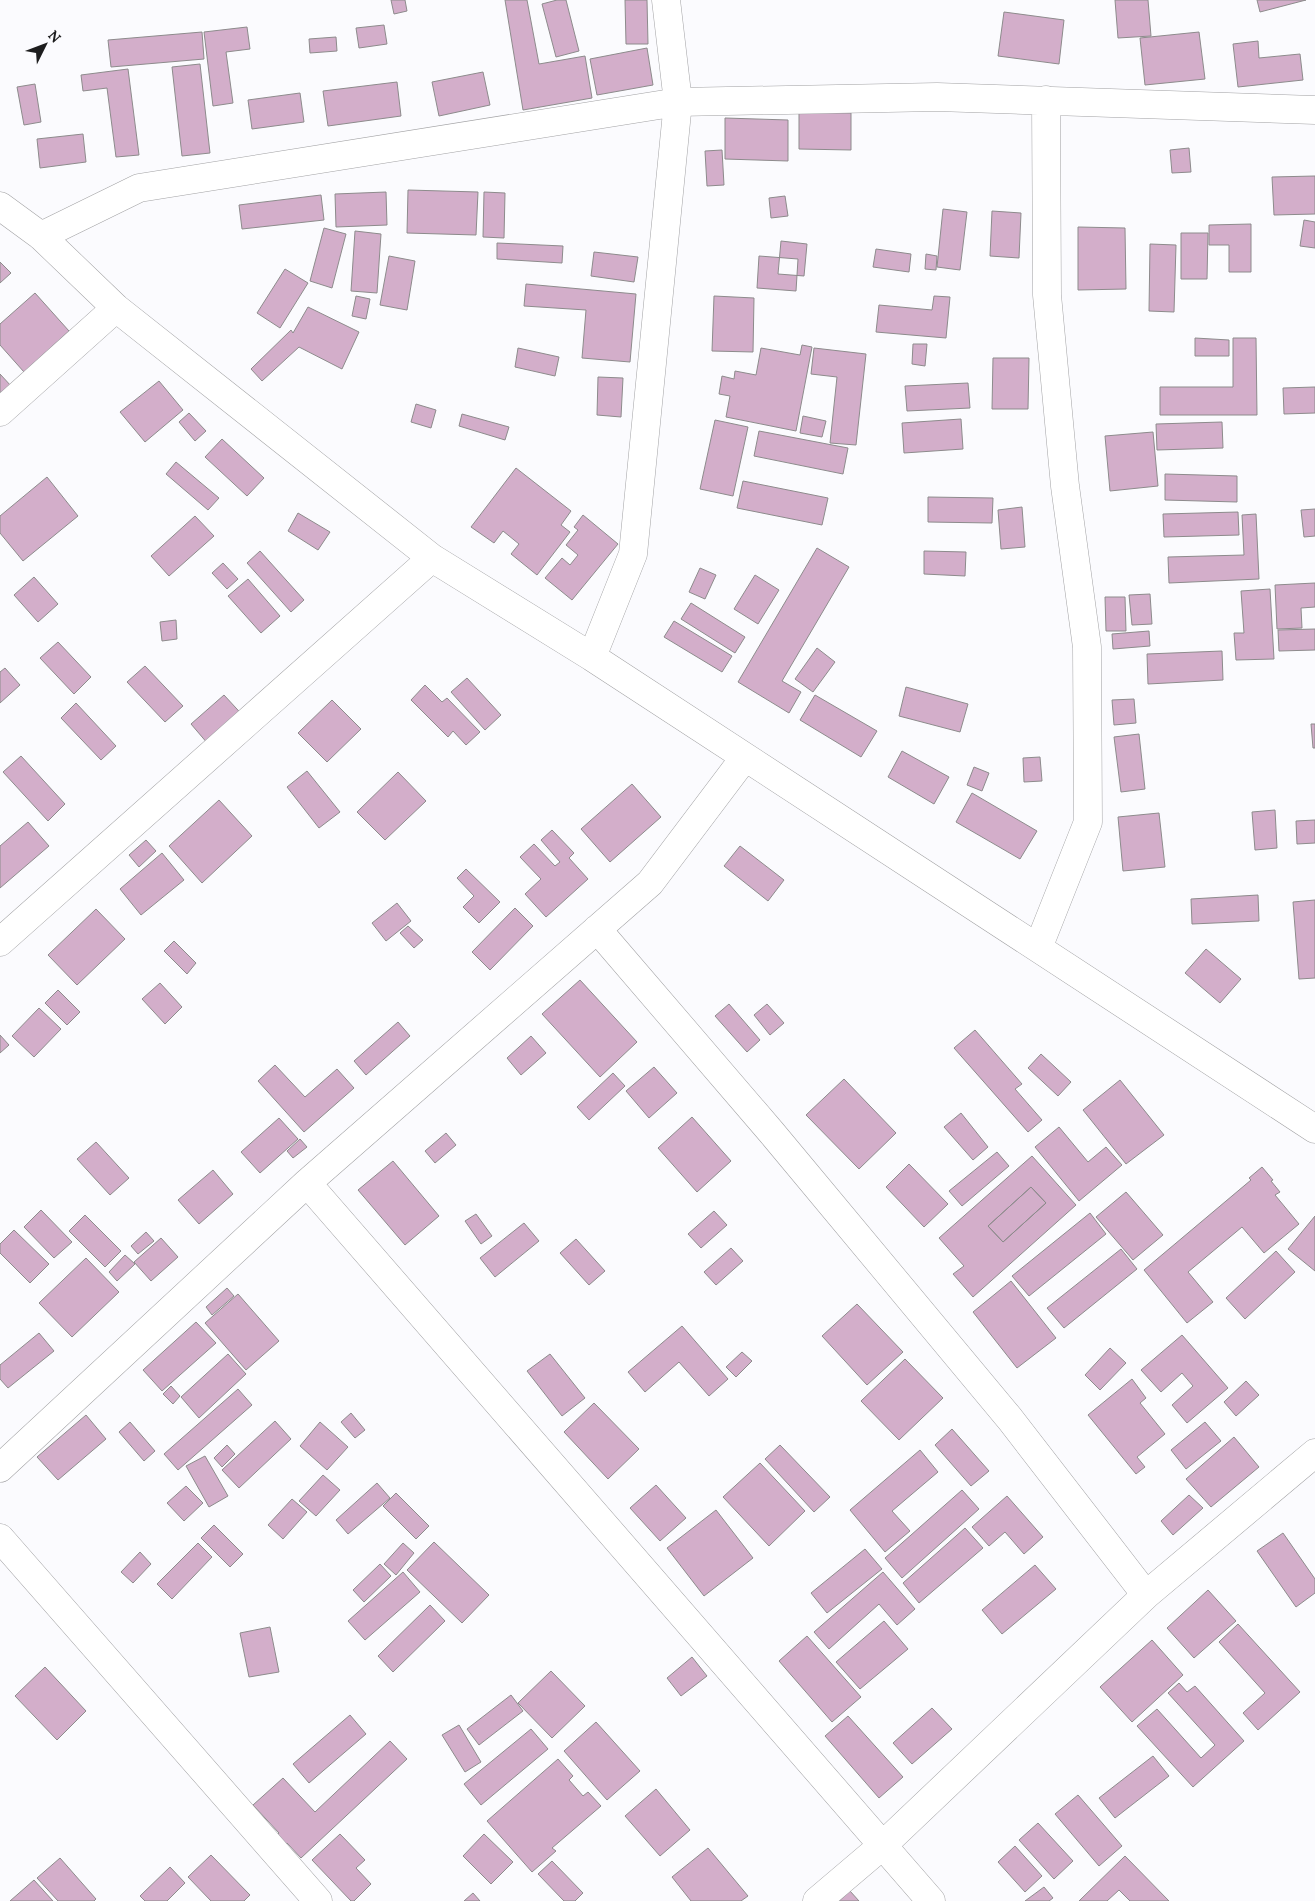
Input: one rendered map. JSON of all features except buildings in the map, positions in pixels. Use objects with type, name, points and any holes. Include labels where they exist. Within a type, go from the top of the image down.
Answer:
[{"type":"street","points":[[592,657],[633,554],[678,102],[666,0]]},
{"type":"street","points":[[41,236],[139,188],[678,102],[937,97],[1315,110]]},
{"type":"street","points":[[1038,948],[1088,822],[1087,647],[1065,486],[1046,295],[1046,100]]},
{"type":"street","points":[[0,206],[41,236],[116,308],[432,558],[592,657],[1315,1130]]},
{"type":"street","points":[[0,412],[116,308]]},
{"type":"street","points":[[0,942],[432,558]]},
{"type":"street","points":[[0,1468],[307,1183],[650,883],[745,757]]},
{"type":"street","points":[[597,929],[772,1133],[1004,1412],[1146,1595]]},
{"type":"street","points":[[307,1183],[931,1901]]},
{"type":"street","points":[[817,1901],[883,1845],[1146,1595],[1315,1453]]},
{"type":"street","points":[[0,1538],[318,1901]]}]
